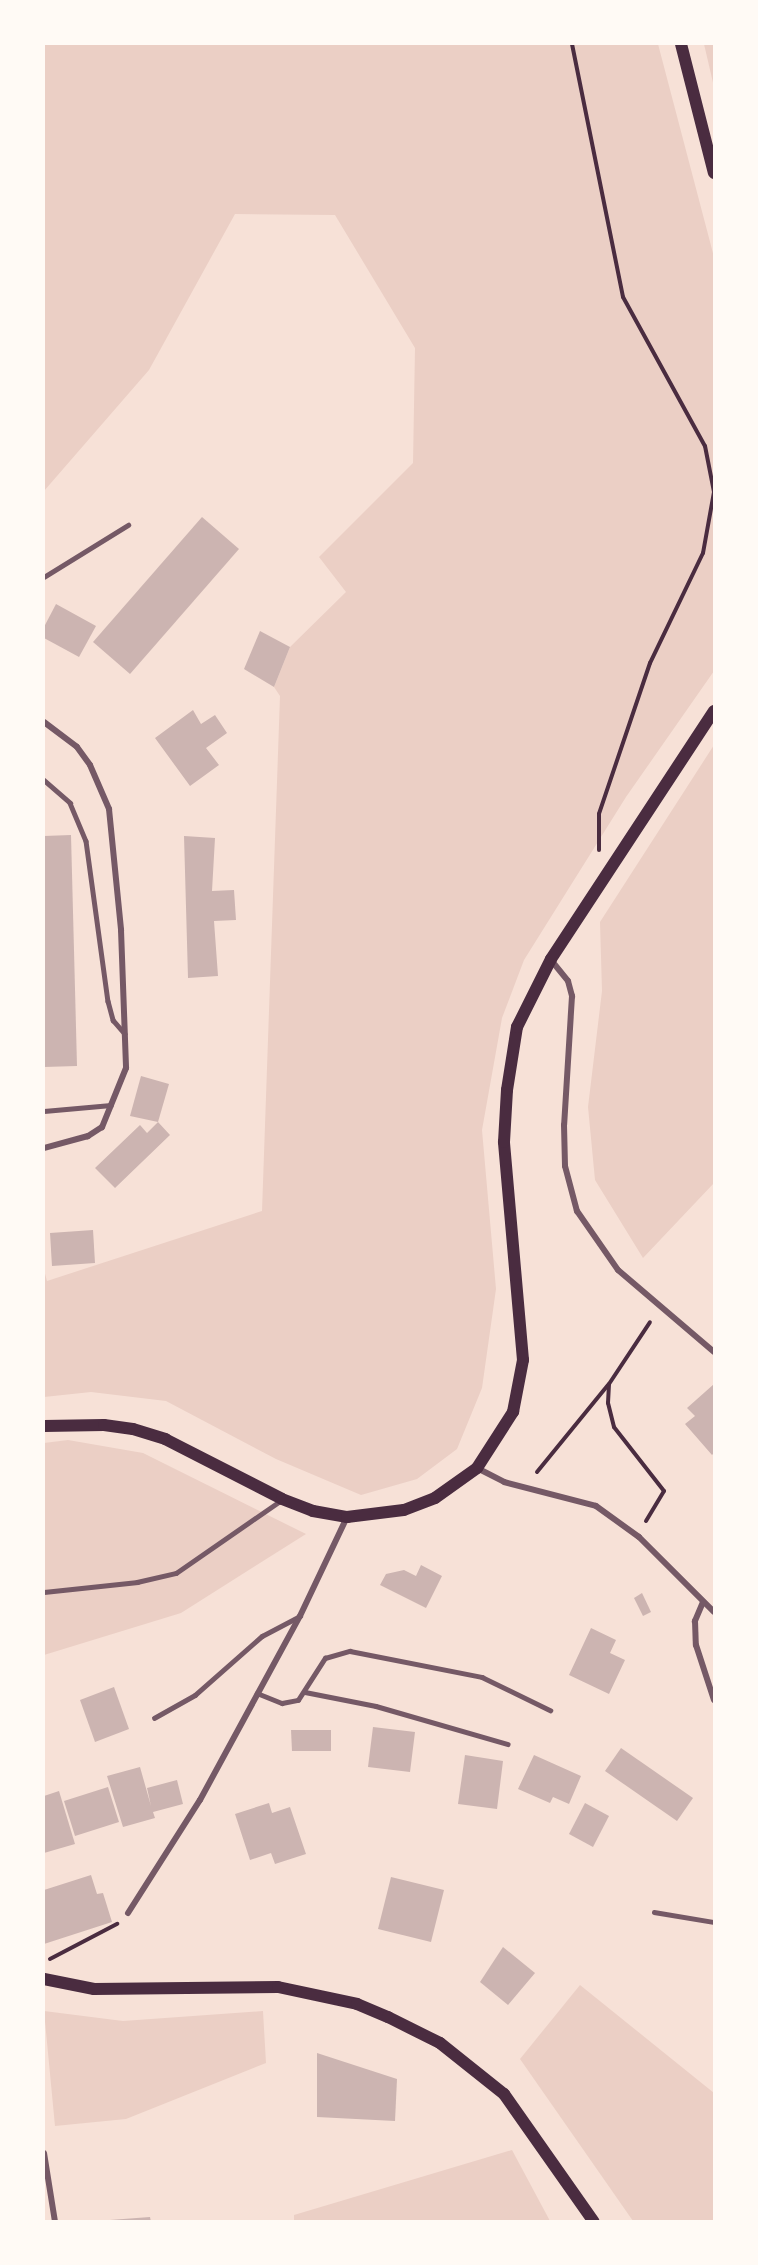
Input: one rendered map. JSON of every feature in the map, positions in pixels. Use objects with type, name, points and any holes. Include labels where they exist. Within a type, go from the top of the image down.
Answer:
[{"type":"main road","points":[[681,44],[714,173]]},
{"type":"main road","points":[[44,1426],[104,1425],[133,1429],[165,1439],[282,1499],[313,1511],[347,1517],[404,1510],[435,1498],[477,1468],[513,1412],[521,1381],[523,1337],[508,1201],[506,1100],[517,1027],[550,959],[714,711]]},
{"type":"main road","points":[[44,1979],[94,1989],[278,1987],[357,2004],[440,2043],[504,2094],[594,2222]]},
{"type":"street","points":[[44,722],[77,747],[90,765],[109,810],[126,1068],[114,1104],[102,1127],[88,1136],[44,1149]]},
{"type":"street","points":[[550,959],[568,981],[572,996],[565,1166],[577,1211],[618,1270],[714,1352]]},
{"type":"street","points":[[477,1468],[489,1476],[525,1487],[579,1499],[617,1519],[714,1612]]},
{"type":"street","points":[[128,1913],[200,1800],[300,1616],[347,1517]]},
{"type":"street","points":[[703,1602],[695,1621],[696,1645],[714,1700]]},
{"type":"street","points":[[44,2152],[55,2222]]},
{"type":"lane","points":[[44,577],[128,525]]},
{"type":"lane","points":[[44,780],[70,803],[87,841],[108,1001],[113,1020],[125,1034]]},
{"type":"lane","points":[[44,1111],[114,1104]]},
{"type":"lane","points":[[44,1592],[137,1582],[176,1573],[282,1499]]},
{"type":"lane","points":[[154,1718],[195,1695],[262,1636],[300,1616]]},
{"type":"lane","points":[[257,1693],[290,1704],[305,1692],[325,1658],[350,1652],[482,1677],[550,1710]]},
{"type":"lane","points":[[305,1692],[376,1706],[508,1744]]},
{"type":"lane","points":[[654,1912],[714,1922]]},
{"type":"path","points":[[572,44],[623,297],[705,446],[714,492],[703,553],[650,663],[599,814],[599,887]]},
{"type":"path","points":[[525,1487],[609,1384],[650,1322]]},
{"type":"path","points":[[609,1384],[609,1415],[614,1427],[664,1491],[646,1521],[653,1528]]},
{"type":"path","points":[[44,1966],[52,1956],[115,1926],[128,1913]]},
{"type":"shaded area","points":[[44,44],[658,44],[714,257],[714,671],[626,797],[524,960],[502,1018],[482,1130],[496,1289],[482,1388],[457,1449],[417,1479],[361,1495],[276,1459],[166,1401],[91,1392],[44,1397],[44,1270],[47,1281],[262,1211],[280,696],[274,687],[290,647],[346,592],[319,557],[413,463],[415,348],[335,215],[235,214],[149,370],[44,491]]},
{"type":"shaded area","points":[[704,44],[714,44],[714,87]]},
{"type":"shaded area","points":[[714,745],[714,1183],[643,1258],[595,1180],[588,1107],[602,991],[600,922]]},
{"type":"shaded area","points":[[68,1440],[143,1453],[306,1534],[181,1613],[44,1655],[44,1443]]},
{"type":"shaded area","points":[[580,1985],[714,2093],[714,2221],[633,2221],[520,2059]]},
{"type":"shaded area","points":[[44,2011],[123,2021],[263,2011],[266,2063],[126,2119],[55,2126]]},
{"type":"shaded area","points":[[512,2150],[550,2221],[294,2221],[294,2215]]},
{"type":"building","points":[[202,517],[239,549],[130,674],[93,642]]},
{"type":"building","points":[[56,604],[96,626],[79,657],[44,638],[44,627]]},
{"type":"building","points":[[260,631],[290,647],[274,687],[244,669]]},
{"type":"building","points":[[193,710],[201,724],[215,715],[227,733],[206,748],[219,765],[190,786],[155,738]]},
{"type":"building","points":[[71,835],[77,1066],[44,1067],[44,836]]},
{"type":"building","points":[[184,836],[215,838],[212,891],[234,890],[236,920],[214,921],[218,976],[188,978]]},
{"type":"building","points":[[141,1076],[169,1084],[158,1122],[130,1116]]},
{"type":"building","points":[[158,1122],[170,1135],[115,1188],[95,1168],[140,1125],[147,1133]]},
{"type":"building","points":[[93,1230],[95,1263],[52,1266],[50,1233]]},
{"type":"building","points":[[714,1384],[714,1453],[712,1455],[685,1424],[695,1416],[687,1408]]},
{"type":"building","points":[[421,1565],[442,1576],[426,1608],[380,1585],[386,1574],[404,1570],[416,1576]]},
{"type":"building","points":[[642,1593],[651,1612],[643,1616],[634,1598]]},
{"type":"building","points":[[591,1628],[616,1640],[610,1653],[625,1660],[609,1694],[569,1675]]},
{"type":"building","points":[[114,1687],[129,1729],[95,1742],[80,1700]]},
{"type":"building","points":[[373,1727],[415,1732],[410,1772],[368,1767]]},
{"type":"building","points":[[291,1730],[331,1730],[331,1751],[292,1751]]},
{"type":"building","points":[[621,1748],[693,1798],[677,1821],[605,1771]]},
{"type":"building","points":[[465,1755],[503,1761],[497,1809],[458,1804]]},
{"type":"building","points":[[534,1755],[581,1776],[569,1804],[553,1797],[550,1803],[518,1789]]},
{"type":"building","points":[[140,1767],[151,1806],[147,1788],[177,1780],[183,1804],[153,1812],[155,1818],[123,1827],[107,1776]]},
{"type":"building","points":[[108,1787],[119,1822],[75,1836],[64,1801]]},
{"type":"building","points":[[59,1791],[75,1844],[44,1853],[44,1796]]},
{"type":"building","points":[[269,1803],[272,1813],[290,1807],[306,1854],[275,1864],[271,1853],[250,1860],[235,1814]]},
{"type":"building","points":[[585,1803],[609,1816],[593,1847],[569,1834]]},
{"type":"building","points":[[91,1875],[97,1894],[103,1893],[112,1922],[44,1944],[44,1890]]},
{"type":"building","points":[[391,1877],[444,1890],[431,1942],[378,1929]]},
{"type":"building","points":[[503,1947],[535,1973],[508,2005],[480,1982]]},
{"type":"building","points":[[317,2053],[397,2079],[395,2121],[317,2117]]},
{"type":"building","points":[[150,2217],[151,2222],[111,2222],[110,2220]]}]
